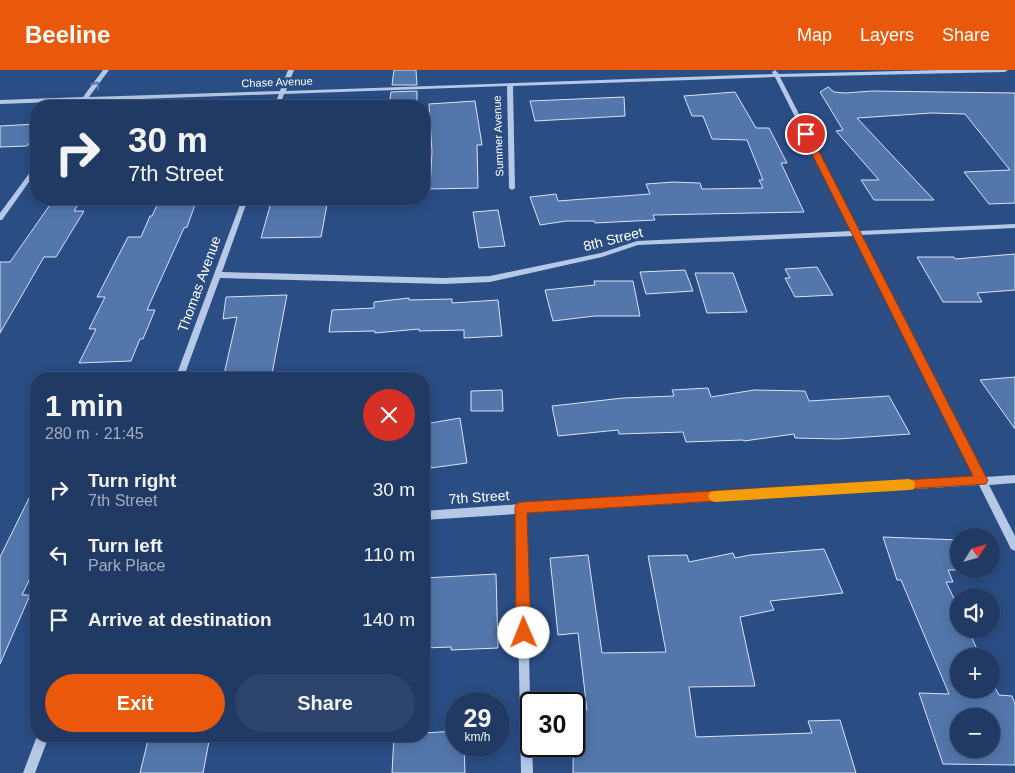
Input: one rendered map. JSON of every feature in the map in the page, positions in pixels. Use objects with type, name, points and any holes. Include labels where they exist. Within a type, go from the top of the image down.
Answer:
[{"type":"street","points":[[85,99],[106,70]]},
{"type":"street","points":[[279,100],[291,70]]},
{"type":"street","name":"Chase Avenue","points":[[57,100],[775,73],[1005,70]]},
{"type":"street","points":[[775,73],[858,232],[1015,546]]},
{"type":"street","name":"Summer Avenue","points":[[510,84],[512,188]]},
{"type":"street","name":"Chase Avenue","points":[[0,102],[30,101]]},
{"type":"street","points":[[0,218],[30,176]]},
{"type":"street","name":"Thomas Avenue","points":[[182,372],[219,275],[243,205]]},
{"type":"street","name":"8th Street","points":[[219,275],[444,281],[490,280],[593,257],[638,243],[1015,226]]},
{"type":"street","name":"7th Street","points":[[430,515],[1015,478]]},
{"type":"street","points":[[521,508],[526,773]]},
{"type":"street","points":[[29,773],[41,742]]},
{"type":"building","points":[[394,70],[416,70],[417,85],[392,85]]},
{"type":"building","points":[[828,87],[834,92],[845,93],[872,91],[1015,93],[1015,203],[989,204],[964,172],[1010,170],[965,114],[932,113],[857,118],[934,200],[874,200],[861,180],[879,180],[836,131],[843,130],[820,92]]},
{"type":"building","points":[[417,91],[417,100],[390,100],[391,92]]},
{"type":"building","points":[[735,92],[756,128],[769,128],[787,163],[781,163],[804,212],[653,215],[655,220],[595,223],[594,221],[566,221],[540,225],[530,197],[556,194],[558,201],[650,194],[646,184],[673,182],[700,183],[702,189],[763,188],[759,180],[763,180],[747,140],[712,139],[703,116],[692,116],[684,96]]},
{"type":"building","points":[[624,97],[625,116],[535,121],[530,101]]},
{"type":"building","points":[[475,101],[482,145],[477,145],[478,188],[430,189],[432,152],[430,104]]},
{"type":"building","points":[[30,124],[30,142],[27,146],[0,147],[0,126]]},
{"type":"building","points":[[50,205],[78,205],[74,211],[84,211],[56,257],[44,257],[0,333],[0,262],[10,262]]},
{"type":"building","points":[[157,205],[195,205],[187,227],[184,228],[147,310],[155,310],[143,339],[140,339],[131,361],[79,363],[96,329],[89,329],[105,297],[97,297],[128,237],[141,237],[150,216],[152,216]]},
{"type":"building","points":[[270,205],[327,205],[321,237],[261,238]]},
{"type":"building","points":[[498,210],[505,246],[479,248],[473,212]]},
{"type":"building","points":[[1015,254],[1015,290],[977,293],[982,302],[943,302],[917,257],[954,257],[955,259]]},
{"type":"building","points":[[817,267],[833,295],[795,297],[785,278],[790,278],[785,269]]},
{"type":"building","points":[[685,270],[693,291],[646,294],[640,272]]},
{"type":"building","points":[[695,273],[733,273],[747,312],[707,313]]},
{"type":"building","points":[[594,281],[633,281],[640,316],[595,316],[553,321],[545,290],[595,285]]},
{"type":"building","points":[[287,295],[272,372],[225,372],[237,317],[223,319],[226,297]]},
{"type":"building","points":[[409,298],[409,300],[452,299],[452,303],[498,300],[502,336],[464,338],[464,330],[419,331],[419,329],[375,333],[375,331],[329,332],[332,310],[374,308],[374,302]]},
{"type":"building","points":[[1015,377],[1015,429],[980,380]]},
{"type":"building","points":[[708,388],[711,397],[754,390],[805,391],[809,401],[889,396],[910,434],[838,439],[795,438],[794,434],[744,441],[686,442],[683,432],[619,434],[618,430],[558,436],[552,406],[623,398],[674,396],[672,390]]},
{"type":"building","points":[[502,390],[503,411],[471,411],[471,391]]},
{"type":"building","points":[[460,418],[467,463],[431,468],[430,423]]},
{"type":"building","points":[[30,496],[30,578],[22,595],[30,595],[0,664],[0,557]]},
{"type":"building","points":[[883,537],[950,540],[950,570],[948,570],[953,582],[946,582],[950,590],[950,638],[972,638],[976,648],[950,648],[950,698],[1000,698],[1000,695],[1012,696],[1015,704],[1015,765],[943,764],[919,693],[949,694],[901,580],[897,580]]},
{"type":"building","points":[[824,549],[843,593],[770,601],[774,610],[740,617],[755,686],[689,687],[696,737],[812,733],[808,721],[840,720],[856,773],[573,773],[573,757],[585,757],[585,710],[587,710],[578,633],[558,635],[550,558],[588,555],[602,653],[666,652],[648,556],[687,555],[689,562],[733,553],[735,558]]},
{"type":"building","points":[[496,574],[498,648],[451,650],[451,647],[430,648],[430,578]]},
{"type":"building","points":[[445,732],[445,757],[464,757],[465,773],[392,773],[394,742],[430,742],[430,733]]},
{"type":"building","points":[[148,742],[209,742],[203,773],[140,773]]},
{"type":"slow traffic","points":[[715,496],[909,485]]},
{"type":"route","points":[[524,633],[521,508],[982,480],[858,232],[806,134]]}]
